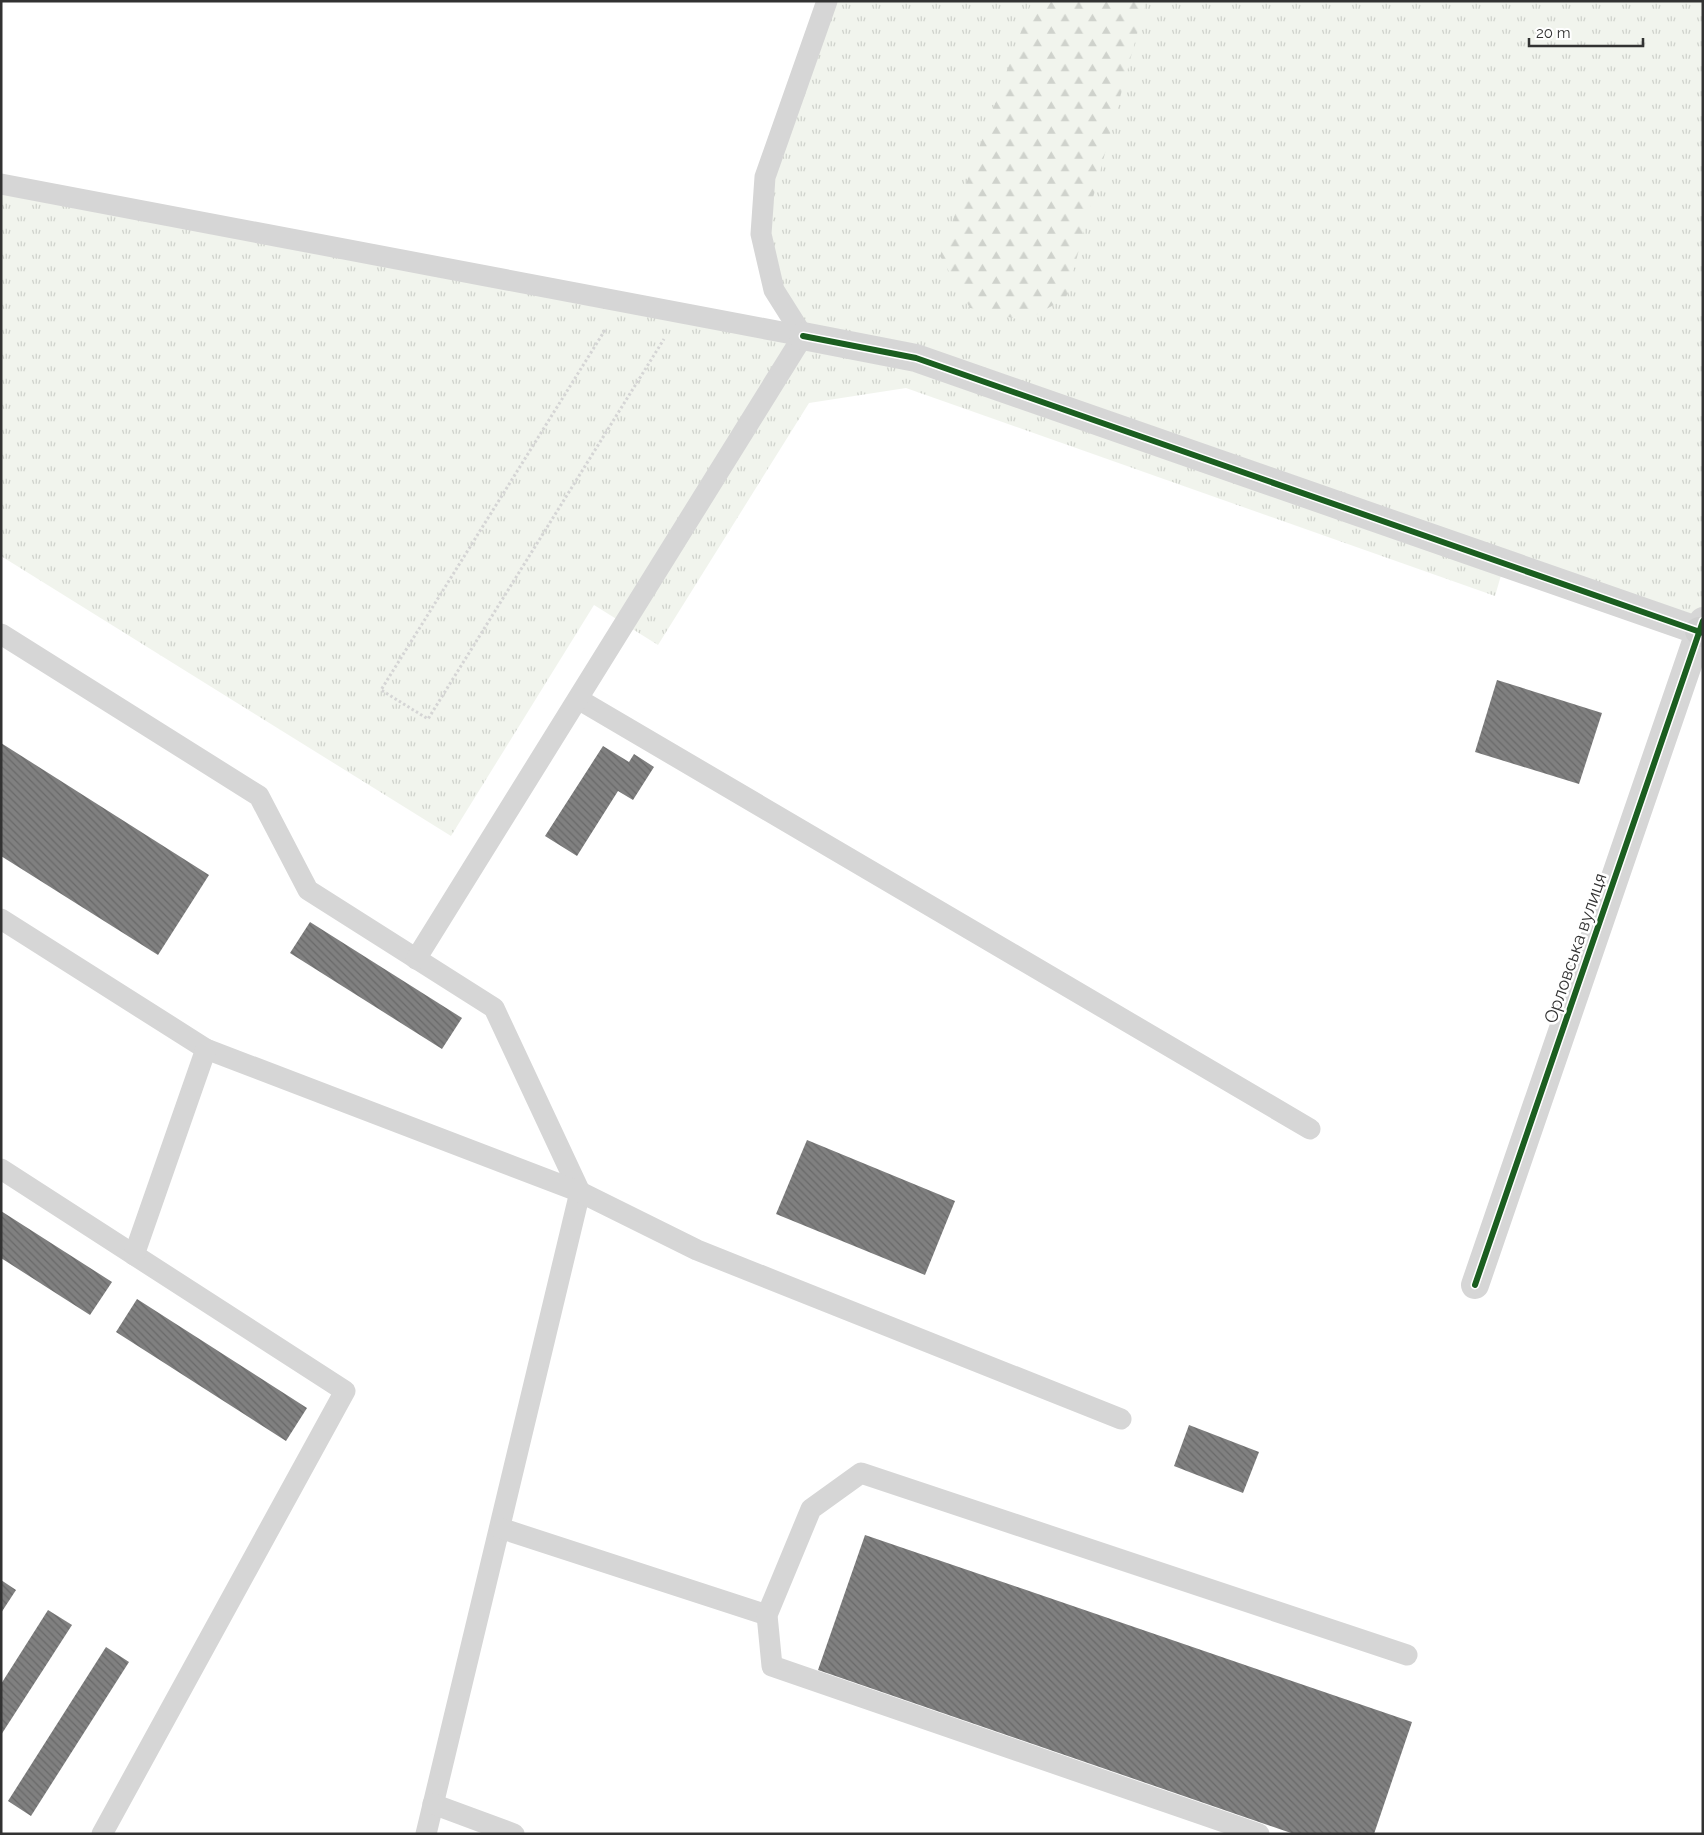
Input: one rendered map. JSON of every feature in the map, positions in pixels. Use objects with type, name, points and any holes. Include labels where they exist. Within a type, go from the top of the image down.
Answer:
[{"type":"street","points":[[803,336],[916,358],[1702,628]]},
{"type":"street","name":"Орловська вулиця","points":[[1476,1286],[1702,628]]},
{"type":"lane","points":[[803,336],[774,290],[761,234],[766,177],[827,1]]},
{"type":"lane","points":[[1,184],[803,336]]},
{"type":"lane","points":[[416,959],[803,336]]},
{"type":"lane","points":[[1,634],[259,796],[308,890],[494,1008],[580,1192],[426,1834]]},
{"type":"lane","points":[[578,699],[1310,1128]]},
{"type":"lane","points":[[1,919],[206,1049],[580,1192],[697,1250],[1121,1419]]},
{"type":"lane","points":[[134,1255],[206,1049]]},
{"type":"lane","points":[[1,1170],[345,1391],[102,1834]]},
{"type":"lane","points":[[1259,1834],[772,1666],[767,1615],[811,1509],[861,1473],[1408,1656]]},
{"type":"lane","points":[[500,1528],[767,1615]]},
{"type":"lane","points":[[433,1804],[514,1834]]},
{"type":"path","points":[[622,302],[381,690],[428,719],[680,313]]},
{"type":"green space","points":[[827,1],[1703,1],[1703,621],[1504,565],[1495,596],[906,388],[809,403],[658,645],[594,605],[451,836],[1,556],[1,184],[803,336],[774,290],[765,177]]},
{"type":"green space","points":[[1032,1],[1146,1],[1066,298],[1025,321],[970,308],[940,256]]},
{"type":"building","points":[[1497,680],[1602,713],[1579,784],[1475,752]]},
{"type":"building","points":[[1,743],[209,875],[158,955],[1,856]]},
{"type":"building","points":[[603,746],[629,762],[634,754],[654,767],[633,800],[618,791],[577,856],[545,836]]},
{"type":"building","points":[[310,922],[462,1018],[442,1049],[290,953]]},
{"type":"building","points":[[807,1140],[955,1201],[925,1275],[776,1214]]},
{"type":"building","points":[[1,1211],[112,1282],[90,1315],[1,1258]]},
{"type":"building","points":[[137,1299],[307,1408],[286,1441],[116,1332]]},
{"type":"building","points":[[1189,1425],[1259,1452],[1243,1493],[1174,1466]]},
{"type":"building","points":[[865,1535],[1412,1722],[1374,1834],[1294,1834],[818,1670]]},
{"type":"building","points":[[1,1580],[16,1590],[1,1613]]},
{"type":"building","points":[[48,1610],[72,1625],[1,1735],[1,1684]]},
{"type":"building","points":[[106,1647],[129,1662],[31,1816],[8,1801]]},
{"type":"cycle path","points":[[803,336],[916,358],[1703,633]]},
{"type":"cycle path","points":[[1475,1285],[1703,621]]}]
